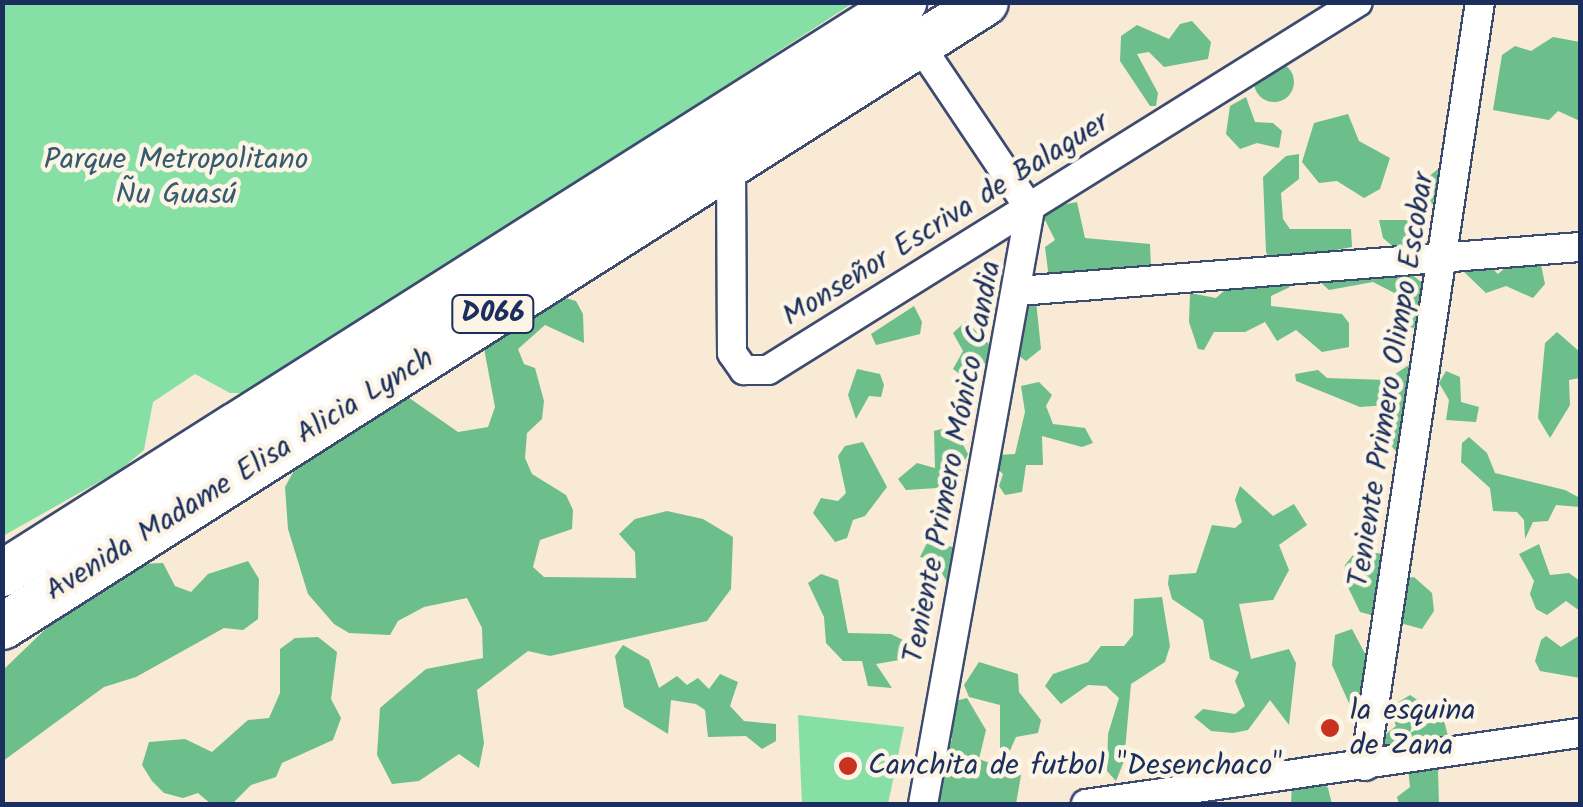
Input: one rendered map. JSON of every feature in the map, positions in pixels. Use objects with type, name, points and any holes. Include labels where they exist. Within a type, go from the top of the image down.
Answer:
[{"type":"highway","name":"Avenida Madame Elisa Alicia Lynch","points":[[2,573],[911,23],[985,2]]},
{"type":"highway","name":"Avenida Madame Elisa Alicia Lynch","points":[[2,626],[731,164],[911,23]]},
{"type":"street","name":"Monseñor Escriva de Balaguer","points":[[731,164],[732,353],[744,370],[768,370],[1358,2]]},
{"type":"street","name":"Teniente Primero Olimpo Escobar","points":[[1364,766],[1480,2]]},
{"type":"street","points":[[911,23],[1030,209]]},
{"type":"street","name":"Teniente Primero Mónico Candia","points":[[923,804],[1030,209]]},
{"type":"street","points":[[1018,291],[1580,247]]},
{"type":"street","points":[[1086,804],[1580,733]]},
{"type":"green space","name":"Parque Metropolitano Ñu Guasú","points":[[3,3],[853,3],[252,393],[230,393],[195,374],[153,402],[144,450],[120,470],[3,536]]},
{"type":"green space","points":[[1192,21],[1211,42],[1208,59],[1164,67],[1149,52],[1137,54],[1158,93],[1156,106],[1150,106],[1120,61],[1121,36],[1137,25],[1169,39],[1180,24]]},
{"type":"green space","points":[[1553,37],[1580,42],[1580,121],[1558,111],[1549,120],[1493,110],[1502,55],[1515,46],[1531,51]]},
{"type":"green space","points":[[1274,62],[1288,68],[1294,82],[1288,96],[1274,102],[1260,96],[1254,82],[1260,68]]},
{"type":"green space","points":[[1246,97],[1255,122],[1273,123],[1282,131],[1279,148],[1257,143],[1240,149],[1226,134],[1230,106]]},
{"type":"green space","points":[[1348,114],[1359,141],[1390,158],[1380,189],[1364,198],[1337,181],[1319,183],[1302,162],[1314,123]]},
{"type":"green space","points":[[1299,154],[1299,179],[1281,193],[1283,219],[1290,229],[1351,229],[1352,247],[1336,250],[1337,256],[1269,258],[1266,252],[1263,177],[1286,156]]},
{"type":"green space","points":[[1443,165],[1433,203],[1404,249],[1397,250],[1383,238],[1379,220],[1415,220],[1417,186]]},
{"type":"green space","points":[[1077,202],[1085,238],[1150,244],[1151,268],[1049,279],[1045,247],[1055,240],[1044,218],[1051,207]]},
{"type":"green space","points":[[1540,260],[1545,284],[1533,298],[1506,286],[1486,293],[1463,271],[1486,262],[1498,274],[1512,262]]},
{"type":"green space","points":[[1411,274],[1425,285],[1417,328],[1404,327],[1402,297],[1373,282],[1329,290],[1318,280]]},
{"type":"green space","points":[[1234,282],[1284,283],[1290,287],[1271,296],[1271,306],[1342,314],[1349,323],[1349,347],[1322,352],[1296,330],[1277,341],[1265,322],[1245,332],[1214,332],[1204,350],[1198,349],[1189,322],[1190,293],[1216,298]]},
{"type":"green space","points":[[562,297],[576,301],[583,314],[584,343],[545,325],[518,349],[524,364],[535,368],[544,401],[542,419],[527,433],[525,458],[532,474],[566,495],[573,510],[572,529],[540,540],[533,567],[544,577],[636,578],[635,552],[619,534],[635,519],[667,511],[703,519],[733,537],[731,589],[707,621],[550,656],[528,651],[477,690],[484,743],[479,768],[459,754],[419,781],[392,784],[377,755],[380,708],[426,669],[483,658],[482,628],[467,598],[424,607],[398,621],[390,635],[349,633],[334,624],[308,594],[288,529],[285,487],[307,447],[405,395],[458,432],[488,427],[495,407],[483,343]]},
{"type":"green space","points":[[1011,298],[1036,301],[1041,349],[1026,361],[1015,353]]},
{"type":"green space","points":[[914,306],[922,322],[920,334],[876,345],[871,334]]},
{"type":"green space","points":[[966,321],[993,348],[990,363],[977,364],[965,378],[953,369],[963,351],[953,333]]},
{"type":"green space","points":[[1557,332],[1580,352],[1580,378],[1569,380],[1570,405],[1550,438],[1538,418],[1545,343]]},
{"type":"green space","points":[[1412,363],[1401,457],[1387,441],[1392,415],[1387,405],[1360,407],[1296,381],[1295,374],[1318,370],[1327,378],[1386,380]]},
{"type":"green space","points":[[857,369],[880,374],[884,385],[881,397],[869,396],[856,419],[848,395]]},
{"type":"green space","points":[[1446,371],[1460,377],[1461,402],[1479,407],[1476,422],[1446,420],[1449,400],[1439,383]]},
{"type":"green space","points":[[1039,382],[1052,395],[1046,406],[1053,424],[1085,428],[1093,443],[1082,447],[1042,436],[1043,465],[1026,465],[1022,492],[1005,495],[999,486],[1003,474],[994,466],[998,455],[1015,454],[1025,412],[1021,386]]},
{"type":"green space","points":[[953,426],[968,454],[953,487],[906,490],[898,479],[917,463],[935,468],[934,431]]},
{"type":"green space","points":[[1469,437],[1487,453],[1495,473],[1565,490],[1580,498],[1580,507],[1556,505],[1548,521],[1533,522],[1525,539],[1524,520],[1517,512],[1493,511],[1490,488],[1461,462],[1462,443]]},
{"type":"green space","points":[[863,442],[887,487],[865,516],[853,520],[847,538],[835,542],[813,513],[821,498],[838,501],[846,493],[838,456],[845,446]]},
{"type":"green space","points":[[1240,486],[1273,516],[1294,504],[1307,525],[1279,545],[1289,570],[1273,600],[1239,604],[1251,659],[1289,649],[1296,663],[1289,725],[1270,700],[1248,730],[1233,733],[1211,731],[1194,717],[1203,709],[1235,714],[1245,706],[1235,681],[1239,672],[1210,659],[1203,620],[1172,599],[1168,584],[1169,575],[1196,573],[1212,525],[1235,528],[1242,522],[1235,500]]},
{"type":"green space","points":[[928,541],[957,548],[950,586],[933,560],[920,557]]},
{"type":"green space","points":[[1539,544],[1550,575],[1569,573],[1580,581],[1580,611],[1566,601],[1547,615],[1536,609],[1530,594],[1534,581],[1519,554]]},
{"type":"green space","points":[[1379,553],[1402,579],[1414,577],[1432,593],[1434,611],[1422,629],[1360,612],[1344,579],[1345,565],[1353,555]]},
{"type":"green space","points":[[248,561],[259,579],[258,619],[243,630],[224,628],[136,677],[104,687],[3,761],[2,671],[112,565],[163,563],[175,586],[191,592],[208,574]]},
{"type":"green space","points":[[821,574],[838,580],[848,633],[891,634],[907,642],[905,659],[876,664],[892,688],[868,686],[862,661],[843,661],[826,643],[824,617],[808,583]]},
{"type":"green space","points":[[1162,597],[1170,646],[1165,662],[1131,684],[1124,761],[1116,781],[1107,771],[1108,734],[1119,698],[1106,686],[1088,685],[1061,704],[1045,686],[1053,674],[1088,662],[1101,646],[1124,646],[1133,635],[1134,599]]},
{"type":"green space","points":[[1352,629],[1370,663],[1365,712],[1352,710],[1332,665],[1335,635]]},
{"type":"green space","points":[[1580,635],[1580,678],[1540,671],[1535,661],[1541,640],[1546,636],[1561,647]]},
{"type":"green space","points":[[318,637],[337,652],[331,699],[341,718],[333,740],[282,763],[276,777],[251,785],[232,804],[211,804],[198,793],[183,798],[164,793],[152,781],[142,765],[149,742],[185,739],[212,752],[248,720],[269,718],[280,693],[280,649],[295,638]]},
{"type":"green space","points":[[623,645],[649,660],[659,688],[677,676],[687,685],[698,678],[709,689],[720,674],[738,682],[730,706],[744,721],[776,724],[776,741],[762,749],[746,736],[708,737],[705,710],[696,704],[671,700],[668,734],[624,707],[615,656]]},
{"type":"green space","points":[[979,662],[1018,674],[1019,692],[1041,720],[1038,733],[1016,737],[1008,755],[1000,750],[1000,705],[969,697],[964,685]]},
{"type":"green space","points":[[1410,695],[1443,717],[1448,736],[1406,742],[1402,751],[1388,749],[1381,738],[1396,726],[1389,708]]},
{"type":"green space","points":[[967,698],[986,730],[979,759],[1021,775],[1016,804],[940,804],[936,793],[952,739],[948,726],[955,701]]},
{"type":"green space","name":"Canchita de futbol \"Desenchaco\"","points":[[798,715],[904,727],[888,804],[802,804]]},
{"type":"green space","points":[[1408,768],[1438,770],[1439,804],[1399,804],[1397,797],[1410,787]]},
{"type":"green space","points":[[1314,775],[1328,788],[1332,804],[1291,804],[1292,782]]},
{"type":"place","name":"la esquina de Zana","points":[[1330,728]]},
{"type":"place","name":"Canchita de futbol \"Desenchaco\"","points":[[848,766]]}]
